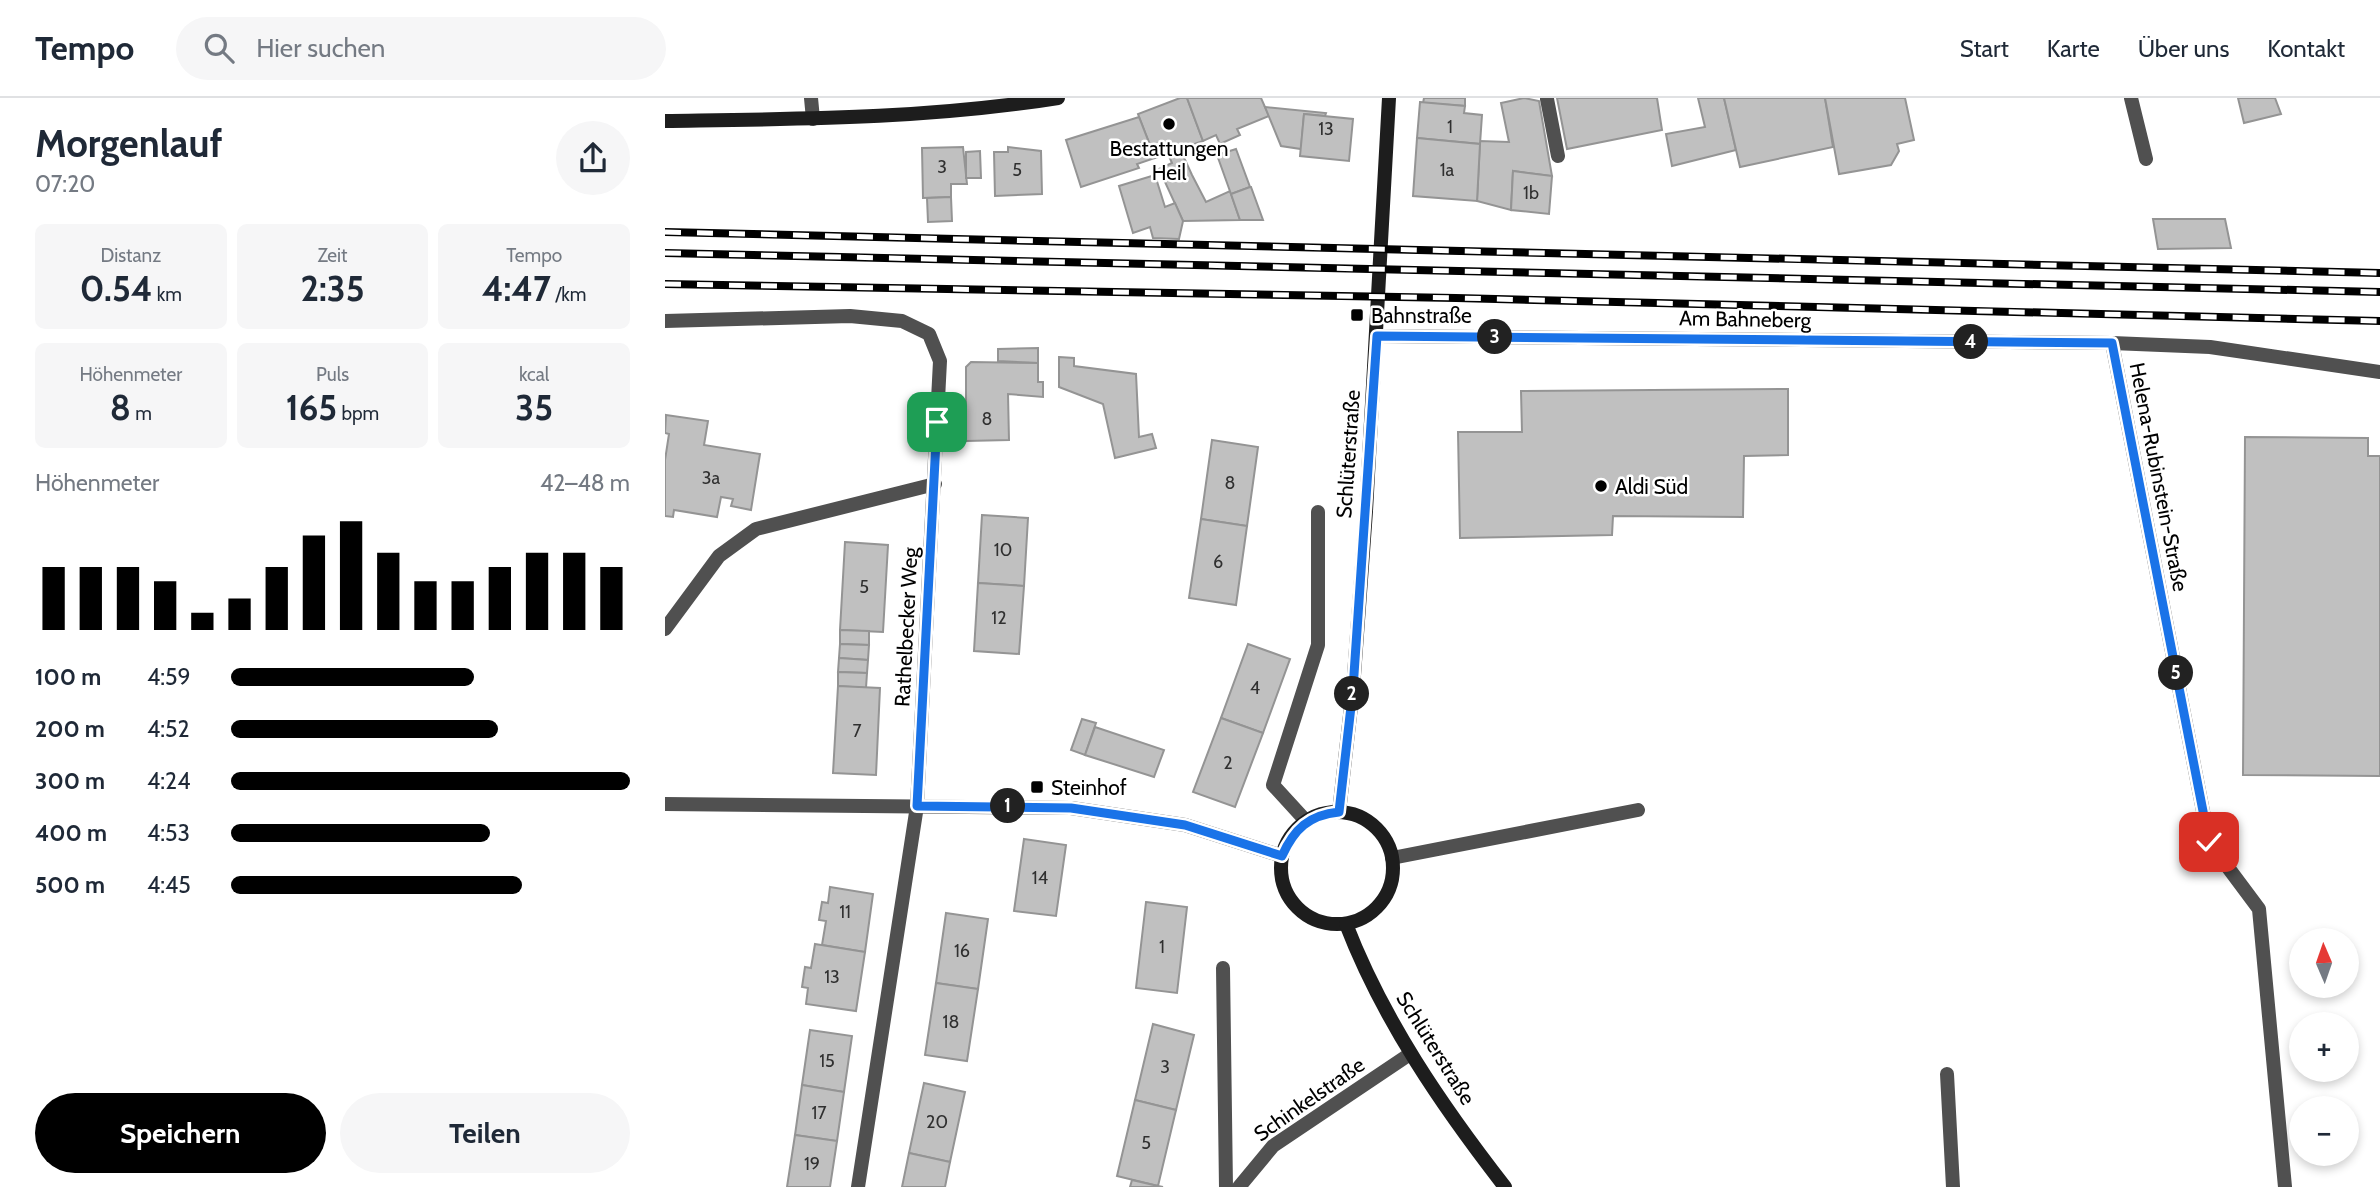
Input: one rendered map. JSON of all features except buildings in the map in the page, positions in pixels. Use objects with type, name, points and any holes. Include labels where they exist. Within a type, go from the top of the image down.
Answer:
[{"type":"street","points":[[811,98],[813,119]]},
{"type":"street","points":[[665,121],[813,119],[993,109],[1058,98]]},
{"type":"street","name":"Schlüterstraße","points":[[1339,812],[1353,689],[1377,336],[1389,98]]},
{"type":"street","points":[[2131,98],[2146,159]]},
{"type":"street","points":[[1546,99],[1559,156]]},
{"type":"street","name":"Rathelbecker Weg","points":[[665,321],[850,316],[902,321],[929,334],[940,361],[917,806],[858,1187]]},
{"type":"street","name":"Am Bahneberg","points":[[1377,336],[2112,343]]},
{"type":"street","name":"Helena-Rubinstein-Straße","points":[[2285,1187],[2259,909],[2209,842],[2112,343],[2210,347],[2380,372]]},
{"type":"street","points":[[665,629],[719,556],[756,529],[935,484]]},
{"type":"street","points":[[1306,821],[1273,785],[1318,645],[1318,512]]},
{"type":"street","points":[[665,804],[1071,808],[1185,825],[1282,856]]},
{"type":"street","points":[[1392,858],[1638,810]]},
{"type":"street","points":[[1339,812],[1357,816],[1374,826],[1386,841],[1392,858],[1393,880],[1384,900],[1373,912],[1346,924],[1319,921],[1296,907],[1285,891],[1281,874],[1282,856],[1291,836],[1306,821],[1322,814],[1339,812]]},
{"type":"street","name":"Schlüterstraße","points":[[1346,924],[1364,971],[1411,1054],[1505,1187]]},
{"type":"street","points":[[1223,968],[1226,1187]]},
{"type":"street","name":"Schinkelstraße","points":[[1239,1187],[1273,1146],[1411,1054]]},
{"type":"street","points":[[1947,1074],[1953,1187]]},
{"type":"railway","points":[[665,232],[2380,273]]},
{"type":"railway","points":[[665,253],[2380,292]]},
{"type":"railway","points":[[665,284],[1456,298],[2380,321]]},
{"type":"place","name":"Bestattungen Heil","points":[[1169,124]]},
{"type":"place","name":"Bahnstraße","points":[[1357,315]]},
{"type":"place","name":"Aldi Süd","points":[[1601,486]]},
{"type":"place","name":"Steinhof","points":[[1037,787]]},
{"type":"route","points":[[937,422],[917,806],[1071,808],[1185,825],[1282,856],[1291,836],[1306,821],[1322,814],[1339,812],[1353,689],[1377,336],[2112,343],[2209,842]]}]
